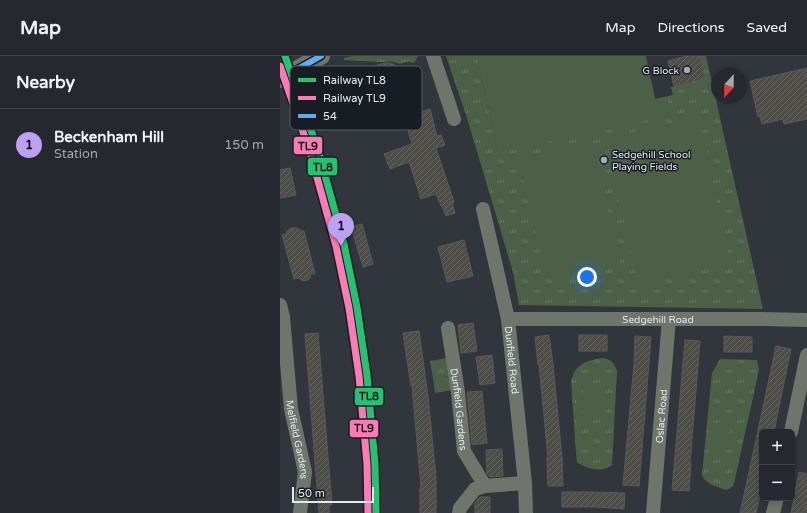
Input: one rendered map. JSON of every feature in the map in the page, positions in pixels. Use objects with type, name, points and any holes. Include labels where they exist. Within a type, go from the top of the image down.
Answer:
[{"type":"main road","points":[[304,66],[321,56]]},
{"type":"main road","points":[[280,78],[290,73]]},
{"type":"street","points":[[432,56],[454,119]]},
{"type":"street","name":"Dunfield Road","points":[[482,209],[508,319],[525,483],[526,513]]},
{"type":"street","name":"Melfield Gardens","points":[[281,313],[291,409],[305,472],[300,513]]},
{"type":"street","name":"Sedgehill Road","points":[[508,319],[807,320]]},
{"type":"street","name":"Oslac Road","points":[[654,513],[669,319]]},
{"type":"street","name":"Dunfield Gardens","points":[[448,328],[458,392],[464,451],[485,486]]},
{"type":"street","points":[[792,429],[807,355]]},
{"type":"street","points":[[459,513],[460,508],[475,489],[485,486],[525,483]]},
{"type":"street","points":[[773,513],[776,501]]},
{"type":"green space","points":[[352,56],[418,56],[414,63],[407,62],[400,64],[396,62],[344,60],[344,58]]},
{"type":"green space","name":"Sedgehill School Playing Fields","points":[[446,56],[477,56],[498,152],[656,103],[655,99],[673,95],[671,87],[705,79],[700,56],[706,56],[711,78],[711,104],[717,104],[763,309],[519,305],[513,272],[467,118]]},
{"type":"green space","points":[[477,56],[646,56],[656,103],[667,100],[670,115],[498,153]]},
{"type":"green space","points":[[699,118],[730,264],[638,285],[606,138]]},
{"type":"green space","points":[[593,141],[619,262],[546,279],[519,157]]},
{"type":"green space","points":[[447,358],[450,376],[433,378],[430,361]]},
{"type":"green space","points":[[604,358],[613,363],[617,371],[612,465],[603,469],[594,469],[585,467],[577,462],[571,380],[574,372],[584,363]]},
{"type":"green space","points":[[720,359],[757,360],[759,370],[734,483],[733,486],[727,490],[709,483],[702,475],[712,373]]},
{"type":"green space","points":[[450,376],[453,390],[435,393],[433,378]]},
{"type":"green space","points":[[585,386],[588,386],[594,390],[595,393],[600,394],[602,398],[600,405],[588,414],[581,410],[585,397],[582,389]]},
{"type":"green space","points":[[724,416],[730,432],[726,447],[719,457],[716,451],[714,436],[717,426]]},
{"type":"building","name":"G Block","points":[[687,56],[700,56],[705,79],[674,86],[668,61]]},
{"type":"building","points":[[390,63],[397,66],[375,66]]},
{"type":"building","points":[[807,68],[807,119],[784,124],[783,119],[762,124],[760,116],[758,117],[750,81]]},
{"type":"building","points":[[430,109],[437,136],[441,135],[445,145],[436,148],[454,202],[452,203],[455,213],[446,216],[436,194],[421,199],[409,162],[390,169],[384,154],[412,144],[408,130],[422,130],[422,111]]},
{"type":"building","points":[[290,168],[296,195],[280,198],[280,170]]},
{"type":"building","points":[[362,224],[373,264],[363,267],[351,227]]},
{"type":"building","points":[[291,228],[297,228],[304,231],[315,274],[311,274],[308,280],[303,281],[299,278],[294,279],[282,235],[286,234]]},
{"type":"building","points":[[464,240],[473,276],[447,282],[438,247]]},
{"type":"building","points":[[473,323],[477,351],[461,353],[458,325]]},
{"type":"building","points":[[419,331],[428,396],[436,477],[436,513],[420,513],[421,487],[412,386],[403,333]]},
{"type":"building","points":[[318,333],[332,505],[329,505],[329,513],[319,513],[305,334]]},
{"type":"building","points":[[549,335],[562,458],[563,486],[548,486],[548,458],[535,337]]},
{"type":"building","points":[[579,335],[607,335],[607,351],[579,351]]},
{"type":"building","points":[[635,336],[651,337],[639,486],[623,485],[634,364]]},
{"type":"building","points":[[724,336],[752,337],[752,352],[724,352]]},
{"type":"building","points":[[685,340],[700,341],[689,491],[672,490]]},
{"type":"building","points":[[776,346],[791,349],[775,429],[759,429],[759,500],[756,513],[740,513]]},
{"type":"building","points":[[492,355],[495,383],[480,385],[476,357]]},
{"type":"building","points":[[482,391],[487,443],[472,445],[467,392]]},
{"type":"building","points":[[502,449],[503,476],[490,477],[487,474],[486,450]]},
{"type":"building","points":[[799,472],[807,474],[807,513],[791,513],[793,501],[795,501]]},
{"type":"building","points":[[562,492],[625,493],[624,509],[562,507]]},
{"type":"building","points":[[480,497],[490,497],[490,513],[475,513],[475,503]]},
{"type":"rail line","name":"TL8","points":[[285,56],[290,70]]},
{"type":"rail line","name":"TL9","points":[[280,66],[290,95]]},
{"type":"rail line","name":"TL9","points":[[302,130],[310,152],[336,246],[349,308],[359,376],[367,464],[368,513]]},
{"type":"rail line","name":"TL8","points":[[311,130],[344,244],[357,307],[367,375],[375,464],[376,513]]},
{"type":"transit line","name":"54","points":[[303,66],[321,56]]},
{"type":"transit line","name":"54","points":[[280,79],[290,73]]},
{"type":"place","name":"G Block","points":[[687,70]]},
{"type":"place","name":"Sedgehill School Playing Fields","points":[[604,160]]},
{"type":"place","name":"Beckenham Hill","points":[[341,246]]}]
